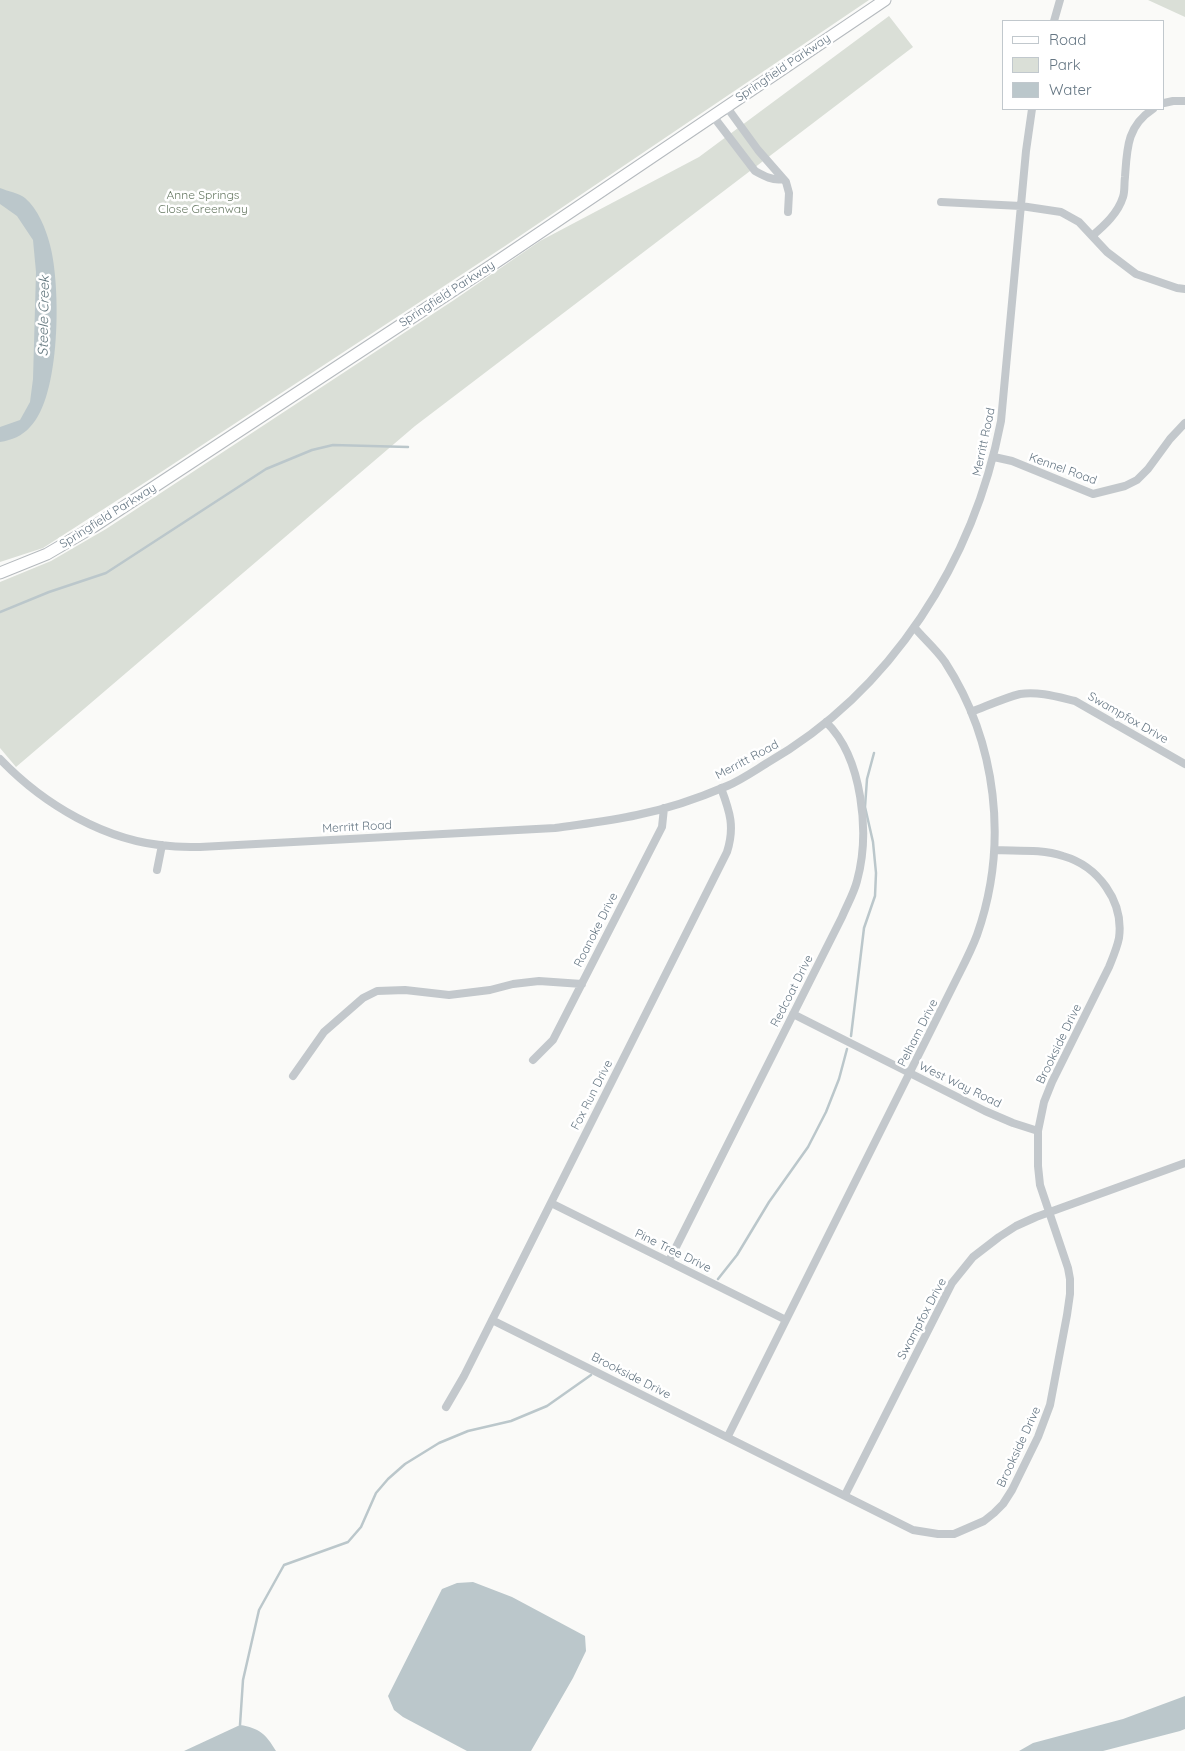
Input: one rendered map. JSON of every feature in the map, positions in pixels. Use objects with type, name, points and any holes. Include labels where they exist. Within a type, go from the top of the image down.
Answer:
[{"type":"main road","name":"Springfield Parkway","points":[[0,573],[47,554],[93,527],[492,265],[885,0]]},
{"type":"street","points":[[1054,20],[1060,0]]},
{"type":"street","points":[[1165,103],[1185,101]]},
{"type":"street","points":[[726,106],[758,150],[786,182],[789,193],[788,212]]},
{"type":"street","name":"Merritt Road","points":[[0,759],[33,790],[82,821],[128,838],[162,845],[200,847],[554,828],[608,821],[664,808],[721,788],[791,750],[847,704],[875,676],[924,614],[948,574],[965,540],[986,484],[994,457],[1001,421],[1026,150],[1032,110]]},
{"type":"street","points":[[1092,236],[1106,224],[1118,209],[1124,195],[1128,144],[1133,128],[1144,114],[1151,110]]},
{"type":"street","points":[[713,116],[755,171],[777,180],[783,179]]},
{"type":"street","points":[[941,202],[1021,206],[1061,212],[1079,222],[1107,252],[1136,274],[1185,289]]},
{"type":"street","name":"Kennel Road","points":[[994,457],[1012,461],[1093,494],[1125,486],[1137,480],[1185,423]]},
{"type":"street","name":"Pelham Drive","points":[[728,1436],[977,936],[990,881],[995,850],[994,795],[985,751],[966,700],[944,660],[914,627]]},
{"type":"street","name":"Swampfox Drive","points":[[971,712],[1020,694],[1057,696],[1075,701],[1185,764]]},
{"type":"street","name":"Redcoat Drive","points":[[669,1262],[857,882],[863,847],[863,818],[854,772],[839,738],[826,722]]},
{"type":"street","name":"Fox Run Drive","points":[[446,1407],[464,1376],[727,852],[731,840],[731,817],[721,788]]},
{"type":"street","name":"Roanoke Drive","points":[[293,1076],[324,1032],[363,998],[377,991],[405,990],[449,995],[540,981],[582,984],[662,827],[664,808]]},
{"type":"street","points":[[158,870],[162,845]]},
{"type":"street","name":"Brookside Drive","points":[[492,1320],[728,1436],[913,1530],[938,1534],[954,1534],[968,1530],[984,1521],[1003,1504],[1038,1437],[1050,1405],[1070,1294],[1068,1268],[1040,1185],[1038,1131],[1044,1102],[1052,1082],[1116,949],[1119,936],[1119,921],[1116,906],[1101,879],[1090,868],[1062,855],[995,850]]},
{"type":"street","points":[[533,1060],[553,1040],[582,984]]},
{"type":"street","name":"West Way Road","points":[[793,1014],[985,1110],[1013,1123],[1038,1131]]},
{"type":"street","name":"Swampfox Drive","points":[[844,1495],[952,1283],[974,1257],[999,1236],[1016,1226],[1049,1212],[1185,1163]]},
{"type":"street","name":"Pine Tree Drive","points":[[551,1203],[786,1320]]},
{"type":"green space","name":"Anne Springs Close Greenway","points":[[0,0],[869,0],[505,246],[155,476],[43,548],[0,562]]},
{"type":"green space","points":[[1148,0],[1185,0],[1185,17]]},
{"type":"green space","points":[[889,16],[913,47],[415,426],[16,767],[0,748],[0,582],[51,561],[106,529],[454,300],[540,241],[699,157]]},
{"type":"water","name":"Steele Creek","points":[[0,188],[25,198],[34,208],[44,226],[54,263],[57,312],[53,367],[48,392],[40,412],[24,433],[13,439],[0,442],[0,427],[20,420],[30,402],[33,379],[36,272],[33,240],[17,216],[0,204]]},
{"type":"water","points":[[473,1582],[512,1597],[585,1636],[586,1651],[573,1678],[531,1751],[467,1751],[403,1717],[394,1710],[388,1696],[442,1589],[457,1583]]},
{"type":"water","points":[[1185,1696],[1185,1729],[1180,1731],[1103,1751],[1019,1751],[1033,1743],[1123,1719]]},
{"type":"water","points":[[240,1725],[257,1730],[269,1740],[276,1751],[184,1751]]},
{"type":"waterway","points":[[0,612],[49,592],[106,573],[266,469],[312,450],[333,445],[408,447]]},
{"type":"waterway","points":[[851,1036],[864,928],[875,896],[876,873],[873,842],[865,807],[867,779],[874,753]]},
{"type":"waterway","points":[[718,1279],[737,1255],[769,1202],[808,1147],[826,1112],[839,1079],[847,1049]]},
{"type":"waterway","points":[[240,1725],[243,1680],[259,1610],[284,1565],[348,1542],[361,1527],[376,1493],[405,1464],[439,1443],[468,1431],[511,1421],[547,1406],[591,1375]]}]
